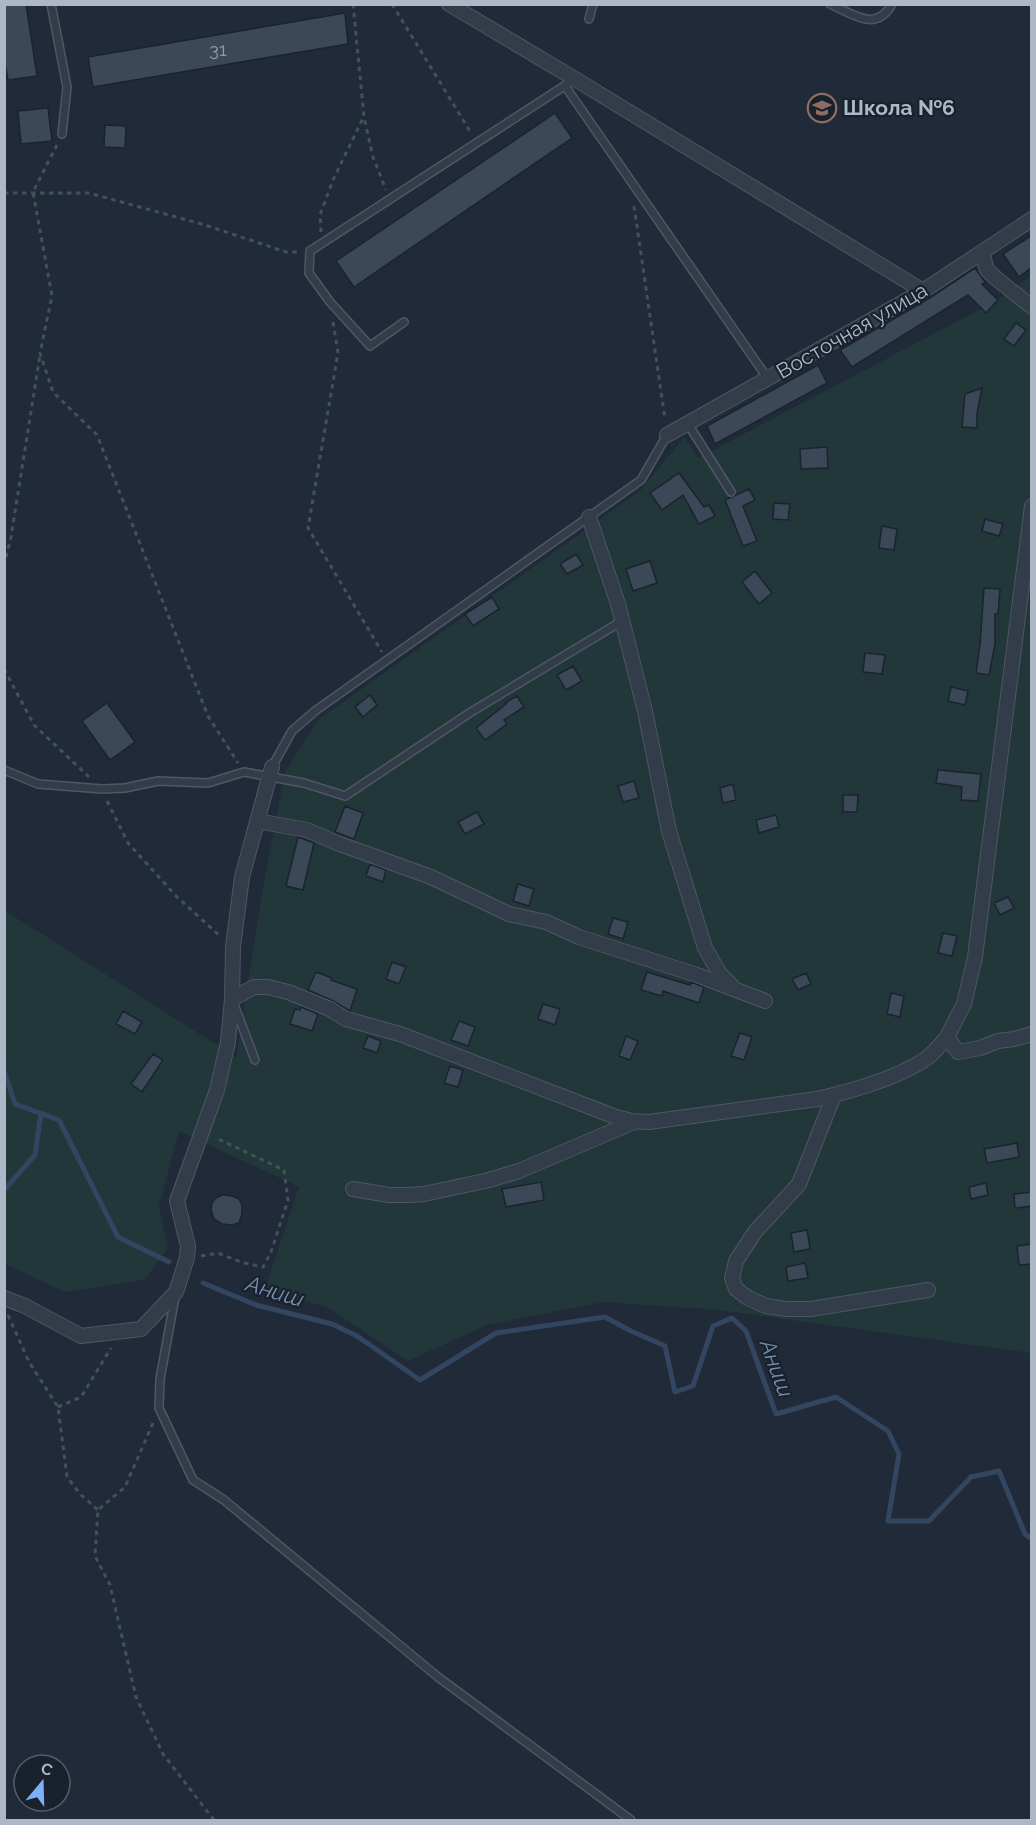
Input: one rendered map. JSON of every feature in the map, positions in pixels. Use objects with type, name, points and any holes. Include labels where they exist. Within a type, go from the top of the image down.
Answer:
[{"type":"street","points":[[449,4],[570,82],[923,291]]},
{"type":"street","name":"Восточная улица","points":[[667,435],[923,291],[1032,219]]},
{"type":"street","points":[[982,252],[987,270],[1032,307]]},
{"type":"street","points":[[232,999],[254,987],[267,987],[288,992],[346,1019],[400,1034],[634,1122],[649,1122],[817,1099],[882,1080],[928,1057],[947,1037],[964,1004],[975,957],[1032,506]]},
{"type":"street","points":[[589,517],[622,621],[645,711],[669,831],[705,948],[720,974],[735,990]]},
{"type":"street","points":[[4,1298],[25,1306],[81,1336],[141,1329],[177,1292],[187,1258],[188,1246],[177,1201],[217,1090],[226,1052],[232,999],[233,947],[242,878],[271,772]]},
{"type":"street","points":[[257,821],[307,830],[431,877],[508,914],[546,922],[579,937],[765,1001]]},
{"type":"street","points":[[947,1037],[958,1052],[1032,1034]]},
{"type":"street","points":[[834,1095],[799,1184],[755,1232],[735,1261],[732,1278],[736,1289],[748,1298],[766,1306],[786,1309],[811,1309],[928,1290]]},
{"type":"street","points":[[353,1189],[389,1195],[424,1194],[489,1180],[519,1171],[634,1122]]},
{"type":"lane","points":[[51,4],[67,87],[62,134]]},
{"type":"lane","points":[[589,19],[593,4]]},
{"type":"lane","points":[[830,4],[867,20],[878,20],[888,12],[892,4]]},
{"type":"lane","points":[[404,322],[370,346],[330,302],[309,273],[310,251],[570,82],[630,180],[768,379]]},
{"type":"lane","points":[[688,423],[731,492]]},
{"type":"lane","points":[[271,772],[291,731],[315,711],[641,480],[667,435]]},
{"type":"lane","points":[[4,770],[38,784],[102,789],[125,788],[159,782],[208,783],[244,772],[271,772],[345,796],[471,712],[622,621]]},
{"type":"lane","points":[[232,999],[255,1060]]},
{"type":"lane","points":[[177,1292],[160,1378],[159,1408],[193,1480],[224,1500],[438,1677],[631,1821]]},
{"type":"path","points":[[353,4],[364,117],[373,157],[390,200]]},
{"type":"path","points":[[392,4],[477,143]]},
{"type":"path","points":[[322,244],[320,214],[333,180],[364,117]]},
{"type":"path","points":[[4,566],[11,537],[40,353],[52,296],[33,192],[62,134]]},
{"type":"path","points":[[630,180],[667,435]]},
{"type":"path","points":[[4,193],[89,193],[205,225],[286,252],[310,251]]},
{"type":"path","points":[[330,302],[338,353],[308,528],[387,660]]},
{"type":"path","points":[[40,353],[53,392],[97,435],[208,716],[244,772]]},
{"type":"path","points":[[4,669],[34,725],[102,789],[128,843],[177,897],[233,947]]},
{"type":"path","points":[[187,1258],[218,1252],[241,1262],[263,1267],[271,1252],[288,1200],[284,1170],[202,1132]]},
{"type":"path","points":[[4,1308],[28,1362],[58,1407],[67,1477],[81,1495],[98,1510]]},
{"type":"path","points":[[58,1407],[81,1397],[122,1331]]},
{"type":"path","points":[[159,1408],[124,1487],[98,1510],[95,1556],[110,1585],[136,1697],[163,1754],[214,1821]]},
{"type":"green space","points":[[1031,276],[1031,1353],[719,1310],[604,1302],[487,1325],[408,1361],[327,1307],[264,1291],[299,1187],[179,1131],[159,1206],[168,1248],[144,1280],[65,1292],[5,1264],[4,910],[236,1057],[264,882],[285,772],[318,720],[640,491],[684,437],[698,458],[994,302]]},
{"type":"building","points":[[4,4],[26,4],[37,76],[8,80],[4,58]]},
{"type":"building","points":[[345,13],[348,44],[93,87],[88,57]]},
{"type":"building","points":[[48,108],[52,141],[21,144],[18,111]]},
{"type":"building","points":[[555,113],[572,138],[354,287],[336,261]]},
{"type":"building","points":[[105,125],[126,126],[125,148],[104,147]]},
{"type":"building","points":[[1032,235],[1032,267],[1019,277],[1003,254]]},
{"type":"building","points":[[975,268],[985,282],[982,284],[998,300],[986,313],[968,295],[852,367],[840,350],[928,299]]},
{"type":"building","points":[[1016,323],[1026,330],[1014,346],[1004,339]]},
{"type":"building","points":[[818,365],[827,383],[715,444],[707,426]]},
{"type":"building","points":[[982,388],[977,413],[977,428],[962,427],[965,394]]},
{"type":"building","points":[[827,447],[828,468],[801,469],[800,449]]},
{"type":"building","points":[[679,473],[704,507],[709,505],[715,516],[699,524],[683,495],[662,510],[650,493]]},
{"type":"building","points":[[749,489],[755,500],[743,506],[757,541],[743,546],[725,500]]},
{"type":"building","points":[[774,503],[790,504],[788,520],[773,519]]},
{"type":"building","points":[[985,519],[1003,524],[999,536],[982,531]]},
{"type":"building","points":[[882,526],[897,529],[894,550],[879,548]]},
{"type":"building","points":[[576,554],[583,565],[567,574],[560,564]]},
{"type":"building","points":[[650,561],[657,583],[633,591],[626,569]]},
{"type":"building","points":[[755,571],[772,593],[759,604],[742,582]]},
{"type":"building","points":[[984,588],[1000,589],[998,614],[995,614],[995,644],[989,675],[976,673]]},
{"type":"building","points":[[492,597],[499,609],[473,626],[465,614]]},
{"type":"building","points":[[865,653],[885,655],[882,674],[863,672]]},
{"type":"building","points":[[573,666],[582,681],[566,690],[557,675]]},
{"type":"building","points":[[951,687],[968,691],[965,705],[948,701]]},
{"type":"building","points":[[370,695],[377,705],[363,717],[355,707]]},
{"type":"building","points":[[517,696],[524,707],[504,720],[507,724],[485,740],[476,728],[505,703]]},
{"type":"building","points":[[107,703],[135,742],[110,760],[82,721]]},
{"type":"building","points":[[938,770],[981,774],[978,801],[961,800],[962,787],[936,783]]},
{"type":"building","points":[[634,781],[639,798],[623,802],[618,786]]},
{"type":"building","points":[[733,784],[736,800],[723,803],[720,788]]},
{"type":"building","points":[[843,795],[858,795],[857,812],[843,812]]},
{"type":"building","points":[[345,806],[363,813],[354,839],[335,832]]},
{"type":"building","points":[[477,812],[484,824],[465,834],[458,822]]},
{"type":"building","points":[[776,815],[779,827],[759,833],[756,820]]},
{"type":"building","points":[[298,837],[314,843],[303,890],[286,886]]},
{"type":"building","points":[[370,864],[386,870],[383,882],[366,876]]},
{"type":"building","points":[[518,884],[534,889],[529,906],[513,901]]},
{"type":"building","points":[[1008,897],[1014,908],[1000,915],[994,903]]},
{"type":"building","points":[[613,918],[628,922],[623,939],[608,934]]},
{"type":"building","points":[[943,933],[957,936],[952,956],[938,953]]},
{"type":"building","points":[[392,962],[406,967],[399,984],[386,979]]},
{"type":"building","points":[[316,972],[357,989],[350,1011],[308,990]]},
{"type":"building","points":[[647,972],[704,987],[699,1003],[663,991],[662,996],[641,990]]},
{"type":"building","points":[[806,973],[811,984],[798,990],[792,979]]},
{"type":"building","points":[[891,993],[904,996],[900,1017],[887,1014]]},
{"type":"building","points":[[543,1004],[560,1009],[555,1025],[538,1019]]},
{"type":"building","points":[[301,1007],[318,1014],[312,1031],[290,1024],[295,1009],[300,1010]]},
{"type":"building","points":[[123,1011],[142,1022],[135,1034],[116,1024]]},
{"type":"building","points":[[459,1021],[475,1027],[468,1046],[451,1040]]},
{"type":"building","points":[[740,1033],[752,1037],[744,1060],[731,1056]]},
{"type":"building","points":[[368,1036],[381,1041],[377,1053],[363,1048]]},
{"type":"building","points":[[626,1036],[638,1041],[630,1060],[619,1056]]},
{"type":"building","points":[[153,1054],[163,1060],[142,1092],[131,1084]]},
{"type":"building","points":[[450,1066],[463,1070],[458,1087],[444,1083]]},
{"type":"building","points":[[1017,1143],[1019,1157],[987,1163],[984,1149]]},
{"type":"building","points":[[541,1182],[544,1200],[506,1207],[502,1189]]},
{"type":"building","points":[[986,1183],[988,1195],[971,1199],[969,1187]]},
{"type":"building","points":[[1032,1192],[1032,1206],[1015,1208],[1014,1194]]},
{"type":"building","points":[[222,1195],[239,1199],[242,1214],[239,1223],[222,1224],[214,1219],[211,1210],[212,1203]]},
{"type":"building","points":[[807,1230],[810,1249],[794,1252],[791,1233]]},
{"type":"building","points":[[1032,1244],[1032,1264],[1019,1265],[1017,1246]]},
{"type":"building","points":[[805,1263],[808,1278],[788,1281],[786,1267]]},
{"type":"waterway","name":"Аниш","points":[[4,1071],[15,1104],[59,1120],[118,1237],[169,1262]]},
{"type":"waterway","points":[[4,1190],[35,1155],[41,1113]]},
{"type":"waterway","name":"Аниш","points":[[203,1283],[256,1305],[332,1324],[357,1336],[420,1380],[496,1333],[605,1317],[665,1346],[675,1392],[693,1386],[713,1326],[732,1318],[746,1331],[776,1414],[836,1397],[888,1431],[899,1454],[888,1521],[929,1521],[971,1477],[999,1471],[1025,1534],[1032,1539]]},
{"type":"place","name":"Школа №6","points":[[822,108]]}]
